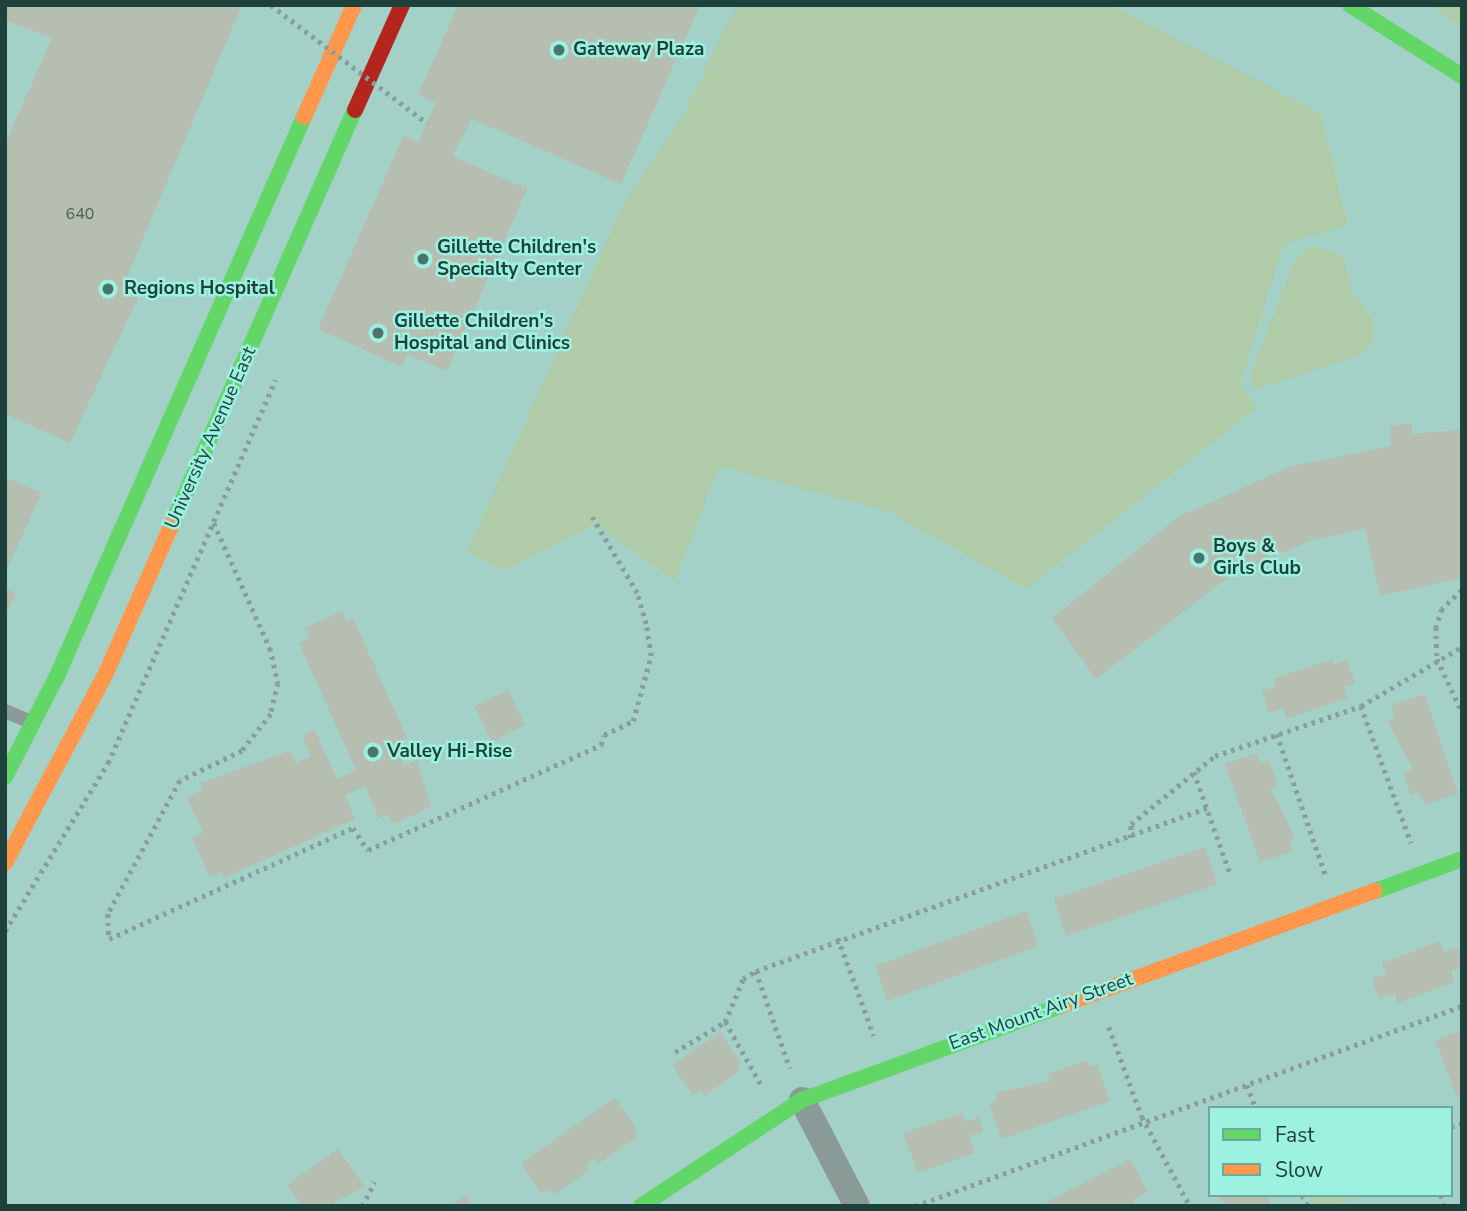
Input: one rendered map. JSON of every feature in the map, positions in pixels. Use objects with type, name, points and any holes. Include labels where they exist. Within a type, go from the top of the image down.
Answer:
[{"type":"main road","points":[[5,777],[34,723],[354,5]]},
{"type":"main road","name":"University Avenue East","points":[[5,863],[106,673],[402,5]]},
{"type":"main road","points":[[1350,5],[1462,76]]},
{"type":"main road","name":"East Mount Airy Street","points":[[641,1206],[802,1100],[1462,859]]},
{"type":"street","points":[[802,1100],[857,1206]]},
{"type":"lane","points":[[5,711],[34,723]]},
{"type":"path","points":[[271,5],[427,123]]},
{"type":"path","points":[[214,523],[270,648],[278,683],[271,714],[242,751],[180,781],[108,915],[109,939],[353,828],[368,850],[601,745],[604,735],[633,721],[651,656],[646,624],[637,593],[592,517]]},
{"type":"path","points":[[1462,590],[1438,618],[1437,659],[1462,712]]},
{"type":"path","points":[[1130,838],[1131,824],[1215,756],[1361,706],[1437,659],[1462,647]]},
{"type":"path","points":[[1361,706],[1411,844]]},
{"type":"path","points":[[1277,734],[1325,876]]},
{"type":"path","points":[[1194,772],[1230,873]]},
{"type":"path","points":[[675,1052],[724,1023],[743,979],[756,971],[838,938],[1130,838],[1207,808]]},
{"type":"path","points":[[838,938],[874,1037]]},
{"type":"path","points":[[756,971],[790,1068]]},
{"type":"path","points":[[915,1206],[1462,1006]]},
{"type":"path","points":[[724,1023],[760,1084]]},
{"type":"path","points":[[1109,1027],[1147,1121],[1190,1206]]},
{"type":"path","points":[[1247,1085],[1255,1106]]},
{"type":"path","points":[[362,1206],[375,1182]]},
{"type":"green space","points":[[737,5],[1110,5],[1321,113],[1348,225],[1284,244],[1240,385],[1256,408],[1026,589],[888,511],[719,466],[675,581],[596,524],[502,571],[467,551],[625,201],[682,117]]},
{"type":"green space","points":[[1429,5],[1462,5],[1462,26],[1445,15]]},
{"type":"green space","points":[[1312,245],[1343,257],[1353,292],[1374,321],[1374,342],[1357,356],[1254,390],[1250,376],[1295,259]]},
{"type":"green space","points":[[1308,1197],[1355,1197],[1331,1206],[1313,1206]]},
{"type":"building","name":"Regions Hospital","points":[[5,5],[242,5],[124,284],[141,291],[70,443],[5,414],[5,144],[52,38],[5,20]]},
{"type":"building","points":[[458,5],[700,5],[621,184],[472,119],[452,156],[527,189],[447,371],[407,354],[402,367],[318,329],[404,135],[419,142],[436,103],[418,95]]},
{"type":"building","name":"Boys & Girls Club","points":[[1412,423],[1412,434],[1462,430],[1462,578],[1380,596],[1365,529],[1312,540],[1230,576],[1096,679],[1052,618],[1178,517],[1289,467],[1391,446],[1390,426]]},
{"type":"building","points":[[5,477],[42,493],[5,573]]},
{"type":"building","points":[[5,588],[16,593],[5,616]]},
{"type":"building","name":"Valley Hi-Rise","points":[[342,611],[347,621],[353,618],[407,738],[393,744],[404,766],[417,760],[431,807],[393,824],[389,814],[379,818],[365,786],[345,795],[355,819],[224,878],[222,872],[210,877],[192,838],[203,833],[187,797],[202,790],[200,783],[290,751],[296,763],[311,756],[302,736],[315,730],[337,779],[356,770],[299,643],[309,639],[304,628]]},
{"type":"building","points":[[1333,659],[1334,665],[1347,660],[1355,683],[1344,687],[1347,698],[1287,719],[1283,708],[1269,713],[1262,691],[1276,686],[1273,679]]},
{"type":"building","points":[[508,690],[525,725],[492,741],[475,706]]},
{"type":"building","points":[[1425,694],[1458,794],[1424,805],[1419,792],[1411,795],[1403,773],[1413,769],[1387,720],[1395,717],[1391,705]]},
{"type":"building","points":[[1256,753],[1260,763],[1269,760],[1278,785],[1270,788],[1295,838],[1289,841],[1293,851],[1260,862],[1225,764]]},
{"type":"building","points":[[1205,847],[1218,884],[1066,936],[1054,899]]},
{"type":"building","points":[[1026,911],[1039,946],[887,1001],[875,966]]},
{"type":"building","points":[[1440,941],[1444,952],[1458,947],[1462,967],[1451,971],[1455,982],[1398,1003],[1394,993],[1379,998],[1372,979],[1386,974],[1382,963]]},
{"type":"building","points":[[1462,1030],[1462,1095],[1457,1097],[1435,1040]]},
{"type":"building","points":[[720,1032],[741,1063],[737,1073],[704,1096],[701,1090],[693,1095],[672,1065]]},
{"type":"building","points":[[1087,1060],[1090,1067],[1097,1064],[1110,1101],[1002,1139],[989,1103],[998,1100],[995,1093],[1050,1081],[1048,1074]]},
{"type":"building","points":[[615,1098],[637,1129],[635,1139],[598,1164],[595,1158],[585,1165],[589,1170],[554,1195],[550,1189],[542,1194],[521,1163]]},
{"type":"building","points":[[962,1113],[965,1122],[979,1117],[984,1131],[969,1136],[975,1153],[918,1173],[903,1133]]},
{"type":"building","points":[[338,1149],[365,1187],[327,1206],[302,1206],[287,1185]]},
{"type":"building","points":[[1130,1159],[1148,1192],[1133,1200],[1136,1206],[1039,1206]]},
{"type":"building","points":[[466,1195],[473,1206],[450,1206]]},
{"type":"building","points":[[1219,1197],[1268,1197],[1272,1206],[1230,1206]]},
{"type":"traffic: fast","points":[[1350,5],[1462,76]]},
{"type":"traffic: fast","points":[[173,522],[355,110]]},
{"type":"traffic: fast","points":[[5,777],[57,676],[304,117]]},
{"type":"traffic: fast","points":[[1375,891],[1462,859]]},
{"type":"traffic: fast","points":[[641,1206],[802,1100],[1060,1006]]},
{"type":"traffic: slow","points":[[304,117],[354,5]]},
{"type":"traffic: slow","points":[[5,863],[106,673],[173,522]]},
{"type":"traffic: slow","points":[[1060,1006],[1375,891]]},
{"type":"traffic: jam","points":[[355,110],[402,5]]},
{"type":"place","name":"Gateway Plaza","points":[[559,50]]},
{"type":"place","name":"Gillette Children's Specialty Center","points":[[423,259]]},
{"type":"place","name":"Regions Hospital","points":[[108,289]]},
{"type":"place","name":"Gillette Children's Hospital and Clinics","points":[[378,333]]},
{"type":"place","name":"Boys & Girls Club","points":[[1199,558]]},
{"type":"place","name":"Valley Hi-Rise","points":[[373,752]]}]
